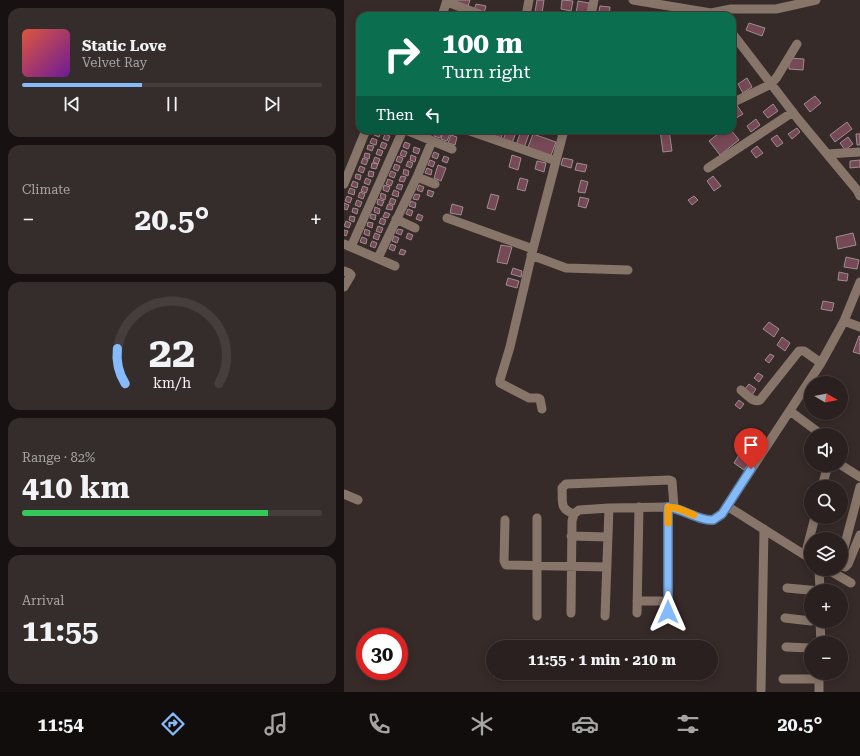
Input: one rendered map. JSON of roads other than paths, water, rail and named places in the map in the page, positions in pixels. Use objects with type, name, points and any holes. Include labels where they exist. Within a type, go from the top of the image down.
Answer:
[{"type":"street","points":[[527,12],[529,0]]},
{"type":"street","points":[[592,12],[594,0]]},
{"type":"street","points":[[633,0],[667,2],[705,12]]},
{"type":"street","points":[[721,12],[732,9],[776,9],[816,0]]},
{"type":"street","points":[[443,12],[447,1],[474,12]]},
{"type":"street","points":[[736,38],[792,112],[859,192]]},
{"type":"street","points":[[736,101],[771,84],[777,77],[797,44]]},
{"type":"street","points":[[708,168],[792,112]]},
{"type":"street","points":[[344,184],[348,165],[364,134]]},
{"type":"street","points":[[396,266],[347,245],[401,134]]},
{"type":"street","points":[[415,134],[452,149]]},
{"type":"street","points":[[478,134],[556,161]]},
{"type":"street","points":[[542,409],[540,399],[528,398],[500,383],[563,134]]},
{"type":"street","points":[[378,258],[417,177],[432,141]]},
{"type":"street","points":[[827,154],[860,152]]},
{"type":"street","points":[[417,177],[435,184]]},
{"type":"street","points":[[447,218],[532,252],[566,268],[628,270]]},
{"type":"street","points":[[396,219],[415,228]]},
{"type":"street","points":[[344,271],[351,275],[344,288]]},
{"type":"street","points":[[571,613],[572,521],[574,514],[579,510],[671,507],[713,520],[722,514],[821,363],[844,321],[860,282]]},
{"type":"street","points":[[844,321],[860,327]]},
{"type":"street","points":[[741,390],[753,400],[760,400],[799,351],[804,351],[821,363]]},
{"type":"street","points":[[790,411],[813,428]]},
{"type":"street","points":[[848,469],[860,477]]},
{"type":"street","points":[[574,514],[563,508],[562,488],[566,484],[672,481],[668,612]]},
{"type":"street","points":[[848,532],[860,487]]},
{"type":"street","points":[[344,494],[358,500]]},
{"type":"street","points":[[727,506],[804,555]]},
{"type":"street","points":[[637,613],[638,507]]},
{"type":"street","points":[[605,616],[609,508]]},
{"type":"street","points":[[537,518],[537,616]]},
{"type":"street","points":[[505,520],[504,561],[506,565],[607,567]]},
{"type":"street","points":[[761,690],[764,529]]},
{"type":"street","points":[[848,564],[860,535]]},
{"type":"street","points":[[572,536],[608,537]]},
{"type":"street","points":[[839,576],[851,583]]},
{"type":"street","points":[[787,588],[804,590]]},
{"type":"street","points":[[637,601],[668,601]]},
{"type":"street","points":[[785,618],[804,620]]},
{"type":"street","points":[[786,647],[804,648]]},
{"type":"street","points":[[783,679],[804,677]]},
{"type":"street","points":[[819,680],[819,692]]}]
